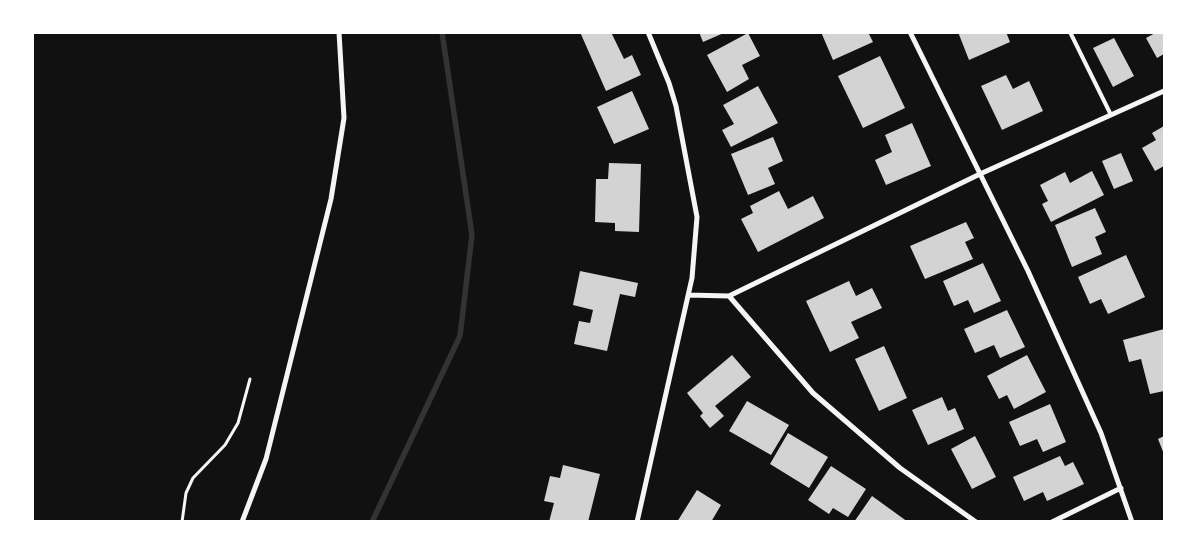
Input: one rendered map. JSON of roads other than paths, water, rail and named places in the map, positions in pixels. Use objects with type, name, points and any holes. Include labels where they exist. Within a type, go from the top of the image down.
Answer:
[{"type":"street","points":[[242,522],[266,459],[331,199],[344,118],[339,32]]},
{"type":"street","points":[[637,522],[692,278],[696,217],[676,106],[669,83],[648,32]]},
{"type":"street","points":[[910,32],[1028,271],[1101,433],[1132,522]]},
{"type":"street","points":[[688,295],[729,296],[980,174],[1164,91]]},
{"type":"street","points":[[729,296],[814,393],[900,468],[976,522]]},
{"type":"street","points":[[1052,522],[1120,488]]},
{"type":"lane","points":[[1070,32],[1111,116]]},
{"type":"waterway","points":[[372,522],[460,336],[472,235],[442,32]]}]
